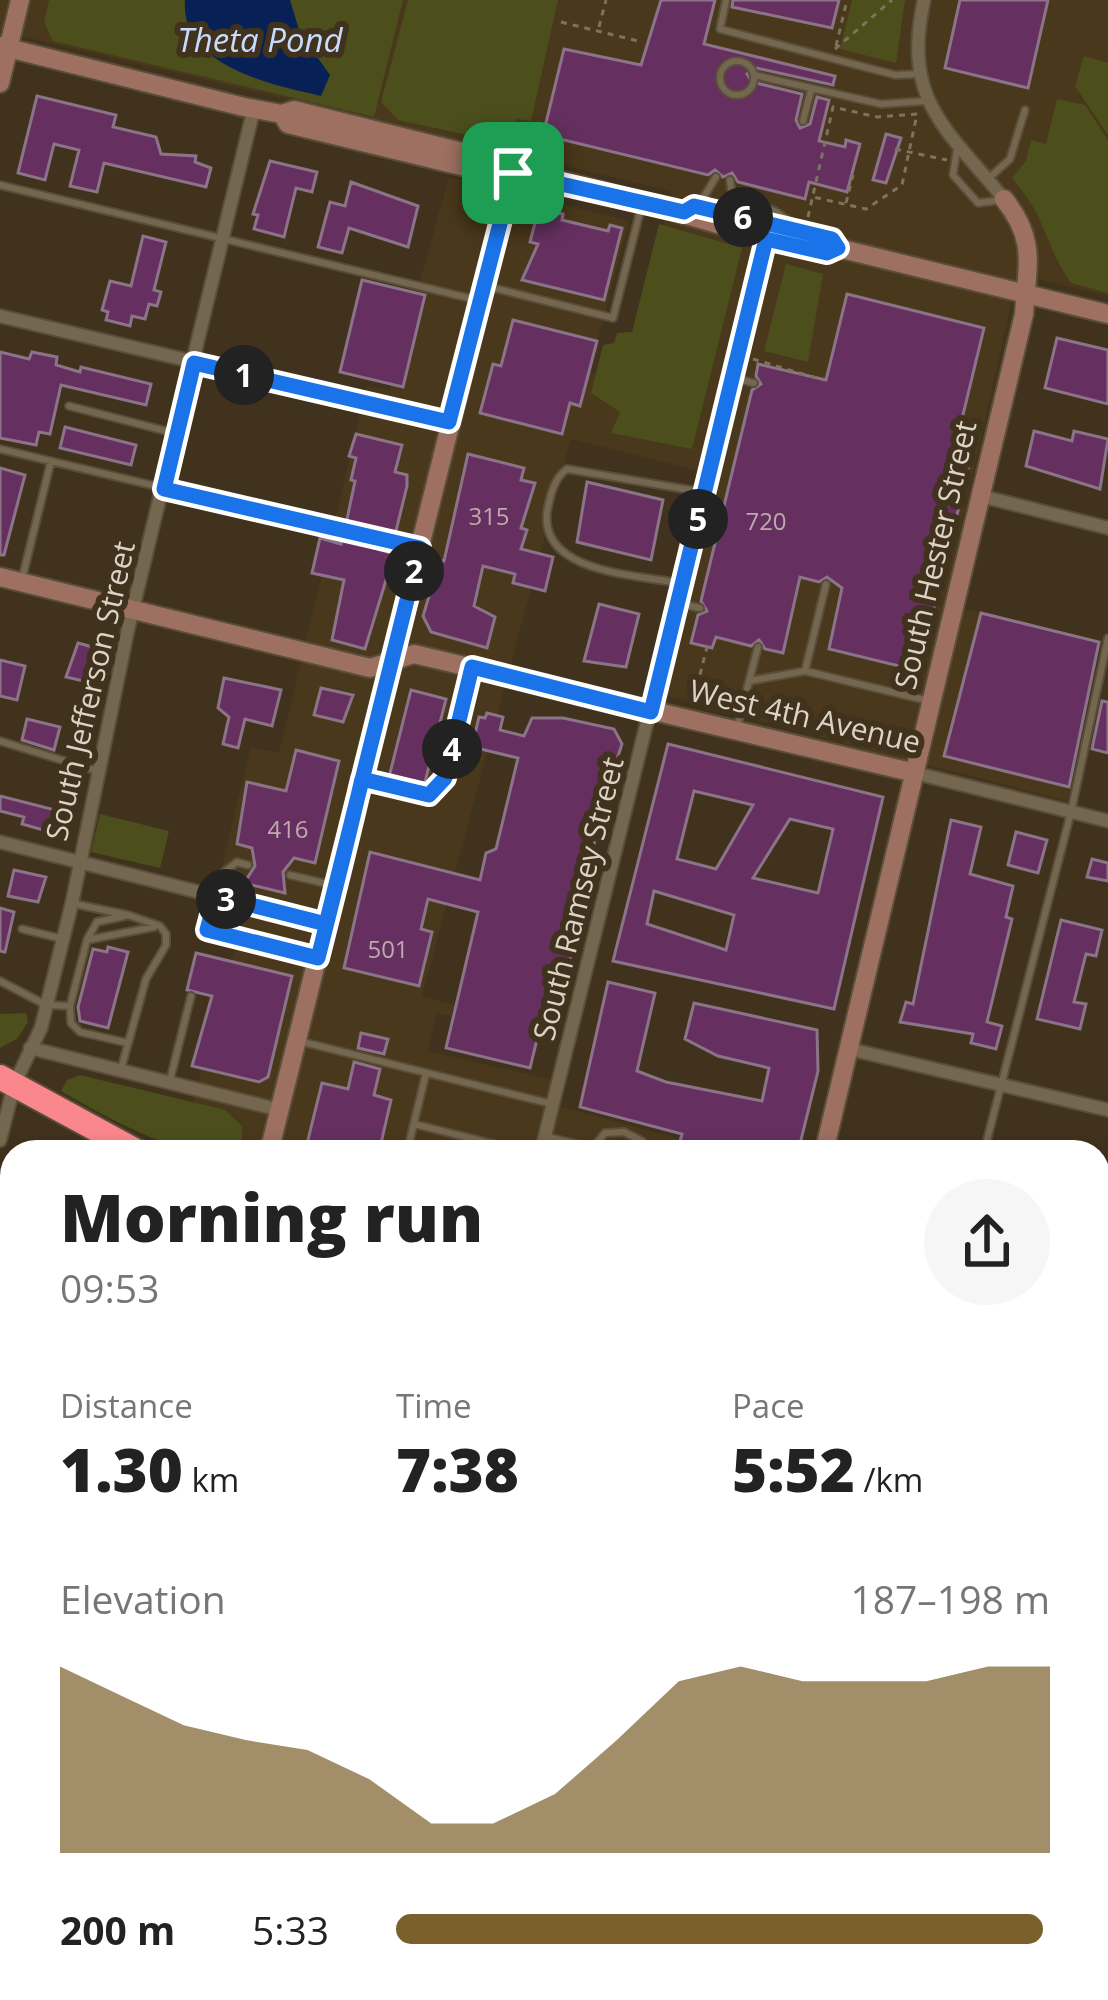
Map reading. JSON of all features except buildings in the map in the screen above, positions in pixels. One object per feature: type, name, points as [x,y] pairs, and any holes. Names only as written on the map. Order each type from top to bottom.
[{"type":"highway","points":[[7,1081],[115,1140]]},
{"type":"street","points":[[0,83],[4,47],[20,0]]},
{"type":"street","name":"South Hester Street","points":[[827,1140],[1025,293],[1029,240],[1024,224],[957,146],[926,101],[919,74],[924,0]]},
{"type":"street","points":[[4,47],[254,109],[283,115],[294,110],[337,120],[494,160],[506,171],[689,209],[806,226],[832,239],[838,248]]},
{"type":"street","name":"South Jefferson Street","points":[[0,1140],[7,1081],[31,1048],[72,903],[76,862],[254,109]]},
{"type":"street","points":[[272,1140],[482,294],[506,171]]},
{"type":"street","points":[[689,209],[689,220],[827,253],[838,248],[1108,314]]},
{"type":"street","name":"South Ramsey Street","points":[[543,1140],[766,239]]},
{"type":"street","points":[[0,316],[449,422]]},
{"type":"street","points":[[980,496],[1108,528]]},
{"type":"street","name":"West 4th Avenue","points":[[0,578],[370,668],[414,654],[1108,821]]},
{"type":"street","points":[[0,842],[326,924]]},
{"type":"street","points":[[31,1048],[280,1110]]},
{"type":"street","points":[[849,1049],[1108,1110]]},
{"type":"lane","points":[[726,0],[720,29],[834,54],[895,76],[919,74]]},
{"type":"lane","points":[[754,75],[744,94],[727,92],[721,82],[722,71],[734,62],[748,66],[754,75],[811,90],[881,104],[926,101]]},
{"type":"lane","points":[[803,121],[811,90]]},
{"type":"lane","points":[[988,179],[1010,159],[1025,110]]},
{"type":"lane","points":[[957,146],[953,175],[978,203],[988,206],[1004,199]]},
{"type":"lane","points":[[689,209],[705,202],[716,177]]},
{"type":"lane","points":[[730,180],[732,196],[806,226]]},
{"type":"lane","points":[[0,185],[482,294],[614,318],[643,200]]},
{"type":"lane","points":[[732,378],[754,383]]},
{"type":"lane","points":[[69,406],[177,434]]},
{"type":"lane","points":[[0,449],[420,548]]},
{"type":"lane","points":[[22,583],[51,461]]},
{"type":"lane","points":[[682,584],[575,561],[553,541],[548,508],[560,474],[577,468],[704,493]]},
{"type":"lane","points":[[805,671],[826,584]]},
{"type":"lane","points":[[677,603],[700,608]]},
{"type":"lane","points":[[988,1140],[1108,638]]},
{"type":"lane","points":[[736,731],[758,647]]},
{"type":"lane","points":[[362,779],[429,795],[445,778],[472,667]]},
{"type":"lane","points":[[748,681],[805,671],[932,701]]},
{"type":"lane","points":[[0,741],[44,759],[97,771]]},
{"type":"lane","points":[[248,865],[229,866],[207,930],[318,958]]},
{"type":"lane","points":[[290,874],[336,886]]},
{"type":"lane","points":[[72,903],[160,926]]},
{"type":"lane","points":[[128,915],[97,922],[87,940],[70,1006],[71,1023],[80,1032],[128,1043]]},
{"type":"lane","points":[[87,940],[160,926]]},
{"type":"lane","points":[[121,1070],[146,979],[166,945],[160,926]]},
{"type":"lane","points":[[22,929],[63,939]]},
{"type":"lane","points":[[0,982],[46,1006],[70,1006]]},
{"type":"lane","points":[[169,1082],[191,996]]},
{"type":"lane","points":[[297,1041],[552,1104]]},
{"type":"lane","points":[[410,1140],[426,1072]]},
{"type":"lane","points":[[414,1124],[478,1140]]},
{"type":"lane","points":[[598,1140],[605,1132],[624,1132],[640,1140]]},
{"type":"lane","points":[[544,1136],[557,1140]]},
{"type":"path","points":[[598,31],[606,0]]},
{"type":"path","points":[[834,54],[847,0]]},
{"type":"path","points":[[834,54],[892,0]]},
{"type":"path","points":[[561,22],[642,42]]},
{"type":"path","points":[[806,226],[833,107],[877,118],[917,114],[902,185],[866,209],[813,197]]},
{"type":"path","points":[[896,149],[948,160]]},
{"type":"path","points":[[846,205],[853,175]]},
{"type":"path","points":[[751,358],[824,380]]},
{"type":"path","points":[[694,698],[707,647]]},
{"type":"shaded area","points":[[0,0],[1108,0],[1108,296],[1018,274],[908,761],[667,696],[720,476],[571,439],[422,996],[454,1005],[451,1016],[436,1013],[428,1051],[557,1081],[543,1140],[222,1140],[185,1130],[251,892],[218,883],[251,747],[279,753],[367,386],[390,390],[449,177],[629,221],[589,372],[595,374],[632,349],[671,191],[0,31]]},
{"type":"shaded area","points":[[959,608],[1100,640],[1067,801],[924,764]]},
{"type":"shaded area","points":[[554,1105],[680,1139],[680,1140],[546,1140]]},
{"type":"green space","points":[[49,0],[403,0],[374,117],[53,41],[44,22]]},
{"type":"green space","points":[[408,0],[558,0],[531,121],[517,119],[510,144],[398,120],[381,102]]},
{"type":"green space","points":[[852,0],[905,0],[896,63],[840,49]]},
{"type":"green space","points":[[1084,56],[1108,63],[1108,135],[1075,86]]},
{"type":"green space","points":[[1057,99],[1085,105],[1108,140],[1108,293],[1071,283],[1033,206],[1012,178],[1026,161],[1031,140],[1046,144]]},
{"type":"green space","points":[[659,224],[742,248],[692,449],[611,433],[620,412],[591,393],[603,345],[614,343],[617,333],[632,332]]},
{"type":"green space","points":[[786,264],[823,274],[808,362],[764,351]]},
{"type":"green space","points":[[100,814],[169,831],[160,868],[91,852]]},
{"type":"green space","points":[[26,1013],[28,1022],[18,1038],[0,1048],[0,1014]]},
{"type":"green space","points":[[80,1075],[225,1110],[242,1126],[242,1140],[158,1140],[61,1091],[67,1080]]},
{"type":"water","name":"Theta Pond","points":[[185,0],[290,0],[300,33],[330,75],[321,96],[256,78],[213,57],[187,23]]},
{"type":"route","points":[[513,173],[449,422],[194,363],[164,489],[420,548],[392,661],[362,779],[326,924],[216,896],[207,930],[318,958],[362,779],[429,795],[445,778],[472,667],[651,712],[766,239],[827,253],[838,248],[832,239],[694,206],[684,212],[513,173]]}]
